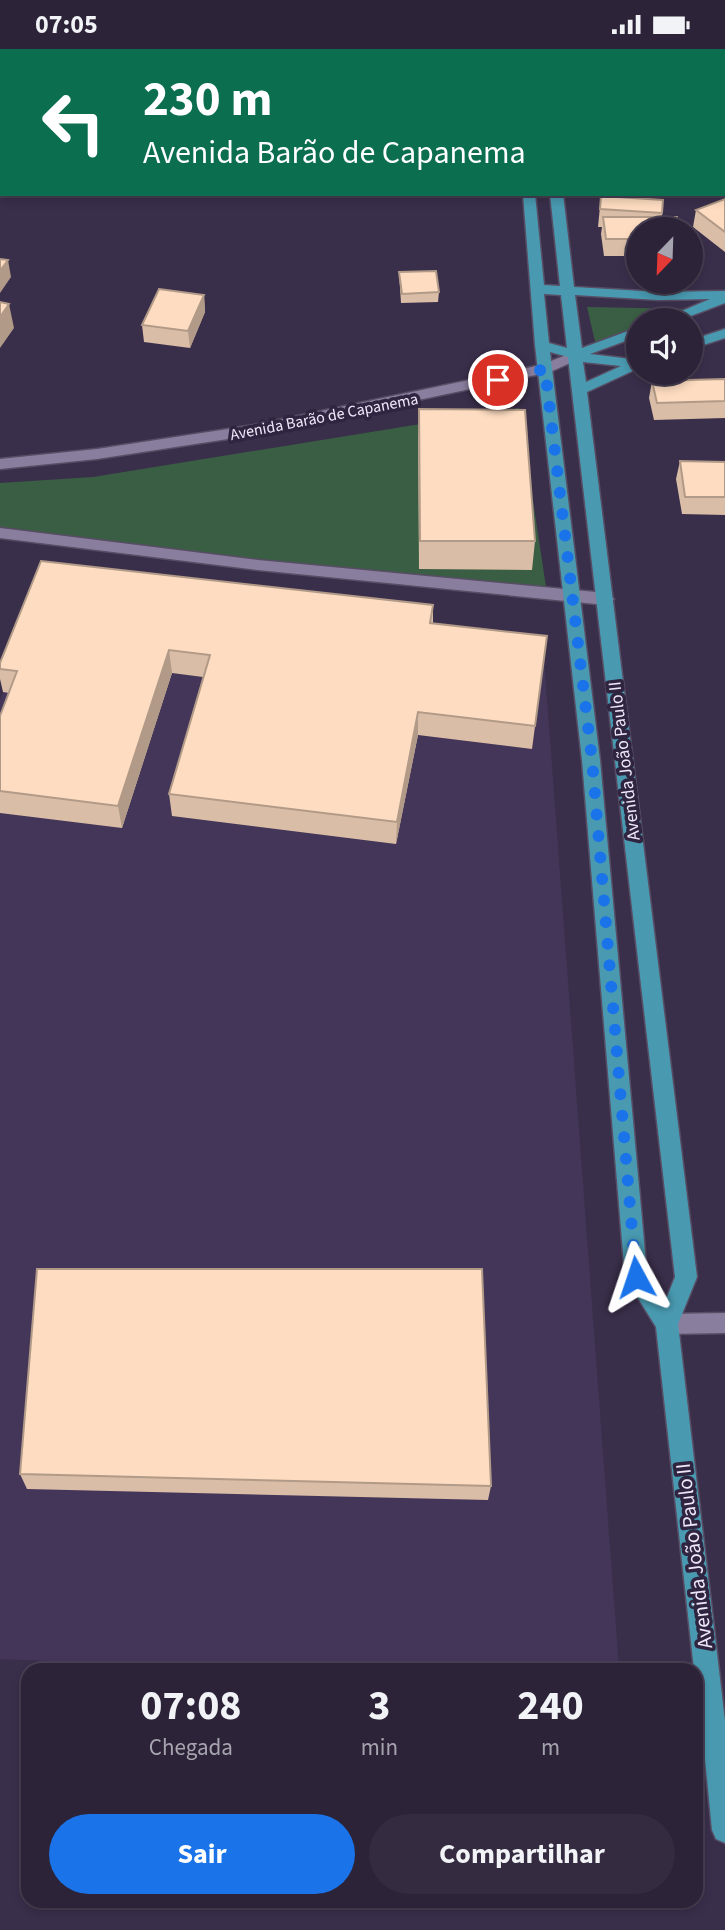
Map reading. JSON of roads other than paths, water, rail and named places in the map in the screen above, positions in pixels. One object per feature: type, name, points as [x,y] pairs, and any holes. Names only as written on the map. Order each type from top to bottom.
[{"type":"main road","name":"Avenida João Paulo II","points":[[529,196],[542,345],[592,760],[636,1277],[667,1324],[725,1830]]},
{"type":"main road","name":"Avenida João Paulo II","points":[[556,196],[686,1277],[667,1324]]},
{"type":"main road","points":[[536,289],[725,297]]},
{"type":"main road","points":[[698,308],[725,297]]},
{"type":"main road","points":[[703,341],[725,333]]},
{"type":"main road","name":"Avenida Barão de Capanema","points":[[574,356],[626,336]]},
{"type":"main road","points":[[542,345],[574,356],[626,364]]},
{"type":"main road","points":[[579,390],[626,370]]},
{"type":"street","name":"Avenida Barão de Capanema","points":[[0,464],[86,456],[254,430],[545,369],[574,356]]},
{"type":"street","points":[[0,533],[258,565],[606,599]]},
{"type":"street","points":[[667,1324],[725,1323]]}]
